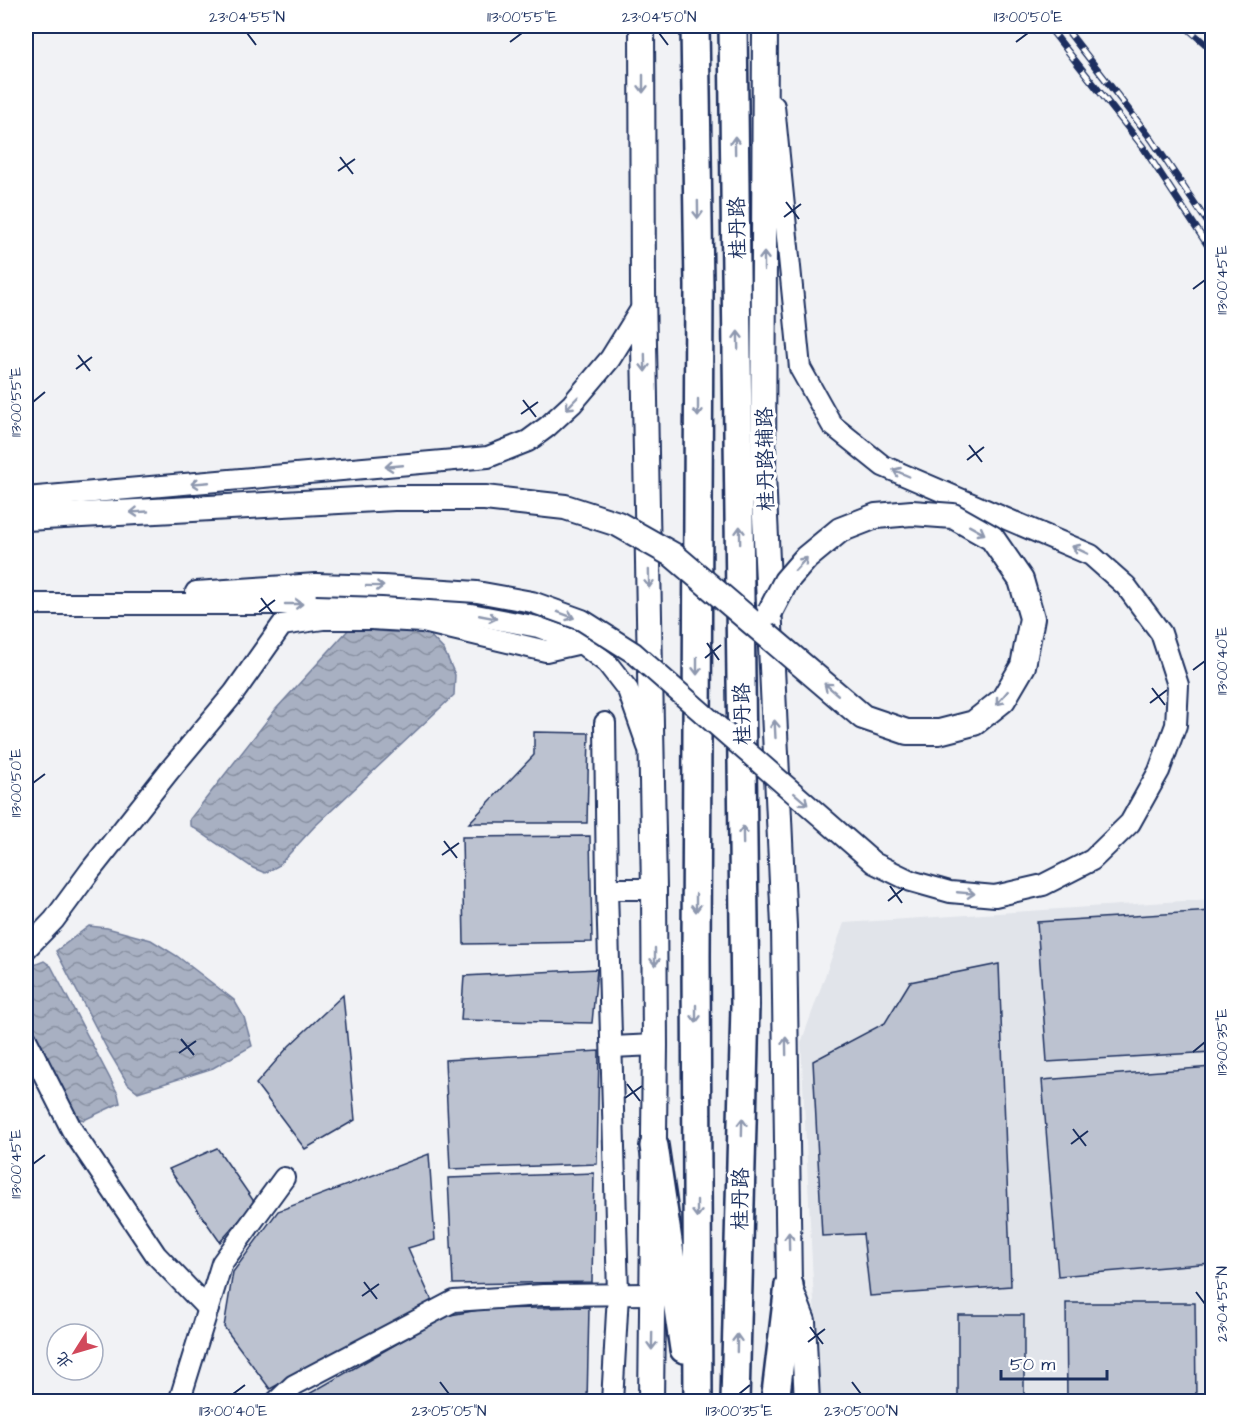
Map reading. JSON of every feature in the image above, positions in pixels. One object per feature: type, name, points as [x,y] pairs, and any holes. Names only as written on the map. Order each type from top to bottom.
[{"type":"highway","name":"桂丹路","points":[[695,26],[699,286],[696,932],[698,1401]]},
{"type":"highway","name":"桂丹路","points":[[733,26],[745,1005],[735,1401]]},
{"type":"highway","points":[[654,1146],[692,1401]]},
{"type":"highway","points":[[775,1401],[789,1285]]},
{"type":"main road","points":[[642,26],[644,306],[654,815],[655,1045],[651,1401]]},
{"type":"main road","name":"桂丹路辅路","points":[[765,26],[763,474],[782,892],[789,1285],[786,1401]]},
{"type":"main road","points":[[26,518],[394,498],[485,498],[565,507],[618,524],[673,555],[863,717],[907,732],[939,732],[974,723],[1003,700],[1023,666],[1032,618],[1021,580],[992,538],[953,516],[912,513],[876,516],[840,530],[806,558],[786,581],[770,612]]},
{"type":"main road","points":[[789,1285],[803,1321],[807,1401]]},
{"type":"street","points":[[26,604],[316,585],[383,586],[477,592],[532,602],[582,620],[634,653],[874,863],[911,881],[950,892],[995,896],[1043,885],[1092,860],[1130,823],[1159,771],[1176,725],[1178,685],[1161,633],[1125,586],[1092,555],[883,466],[832,425],[801,368],[765,26]]},
{"type":"street","points":[[26,498],[488,458],[528,441],[572,404],[610,360],[644,306]]},
{"type":"street","points":[[26,604],[348,604],[450,610],[538,627],[581,643],[607,663],[628,690],[653,762]]},
{"type":"street","points":[[26,949],[54,920],[168,771],[234,693],[282,625],[323,619],[382,619],[423,622],[546,651],[581,643]]},
{"type":"street","points":[[605,723],[607,890],[618,1294],[612,1401]]},
{"type":"street","points":[[607,890],[654,889]]},
{"type":"street","points":[[26,1039],[72,1130],[156,1254],[208,1309]]},
{"type":"street","points":[[612,1047],[655,1045]]},
{"type":"street","points":[[179,1401],[222,1263],[284,1178]]},
{"type":"street","points":[[276,1401],[294,1385],[454,1301],[543,1294],[652,1294]]},
{"type":"shaded area","points":[[1212,899],[1212,1401],[819,1401],[801,1043],[844,923]]},
{"type":"water","points":[[350,628],[390,632],[426,631],[444,650],[455,675],[454,695],[314,827],[278,866],[265,873],[253,868],[190,825],[190,819],[276,709]]},
{"type":"water","points":[[89,926],[107,928],[151,940],[177,956],[234,1000],[244,1017],[252,1046],[213,1068],[138,1092],[128,1084],[106,1047],[56,951]]},
{"type":"water","points":[[44,961],[51,966],[118,1094],[120,1103],[84,1120],[73,1117],[26,1014],[26,972],[29,967]]},
{"type":"building","points":[[534,732],[589,733],[587,823],[469,823],[534,755]]},
{"type":"building","points":[[590,836],[592,942],[464,944],[462,837]]},
{"type":"building","points":[[1212,911],[1212,1052],[1047,1062],[1037,922]]},
{"type":"building","points":[[999,964],[1011,1286],[870,1296],[863,1234],[822,1236],[813,1061],[885,1023],[910,982]]},
{"type":"building","points":[[597,969],[592,1023],[461,1020],[464,976]]},
{"type":"building","points":[[343,995],[355,1120],[305,1149],[256,1084],[289,1046]]},
{"type":"building","points":[[599,1051],[597,1164],[450,1169],[445,1060]]},
{"type":"building","points":[[1212,1067],[1212,1263],[1058,1276],[1042,1080]]},
{"type":"building","points":[[217,1148],[255,1203],[220,1242],[169,1169]]},
{"type":"building","points":[[429,1154],[435,1240],[408,1248],[432,1301],[270,1389],[224,1327],[233,1272],[278,1211]]},
{"type":"building","points":[[594,1173],[592,1282],[453,1284],[448,1178]]},
{"type":"building","points":[[1066,1303],[1195,1303],[1196,1402],[1067,1402]]},
{"type":"building","points":[[589,1307],[587,1402],[295,1402],[445,1316],[484,1309]]},
{"type":"building","points":[[958,1315],[1024,1315],[1024,1402],[958,1402]]},
{"type":"railway","points":[[1048,26],[1143,147],[1212,252]]},
{"type":"railway","points":[[1064,26],[1152,140],[1212,229]]},
{"type":"railway","points":[[1185,26],[1212,50]]}]
